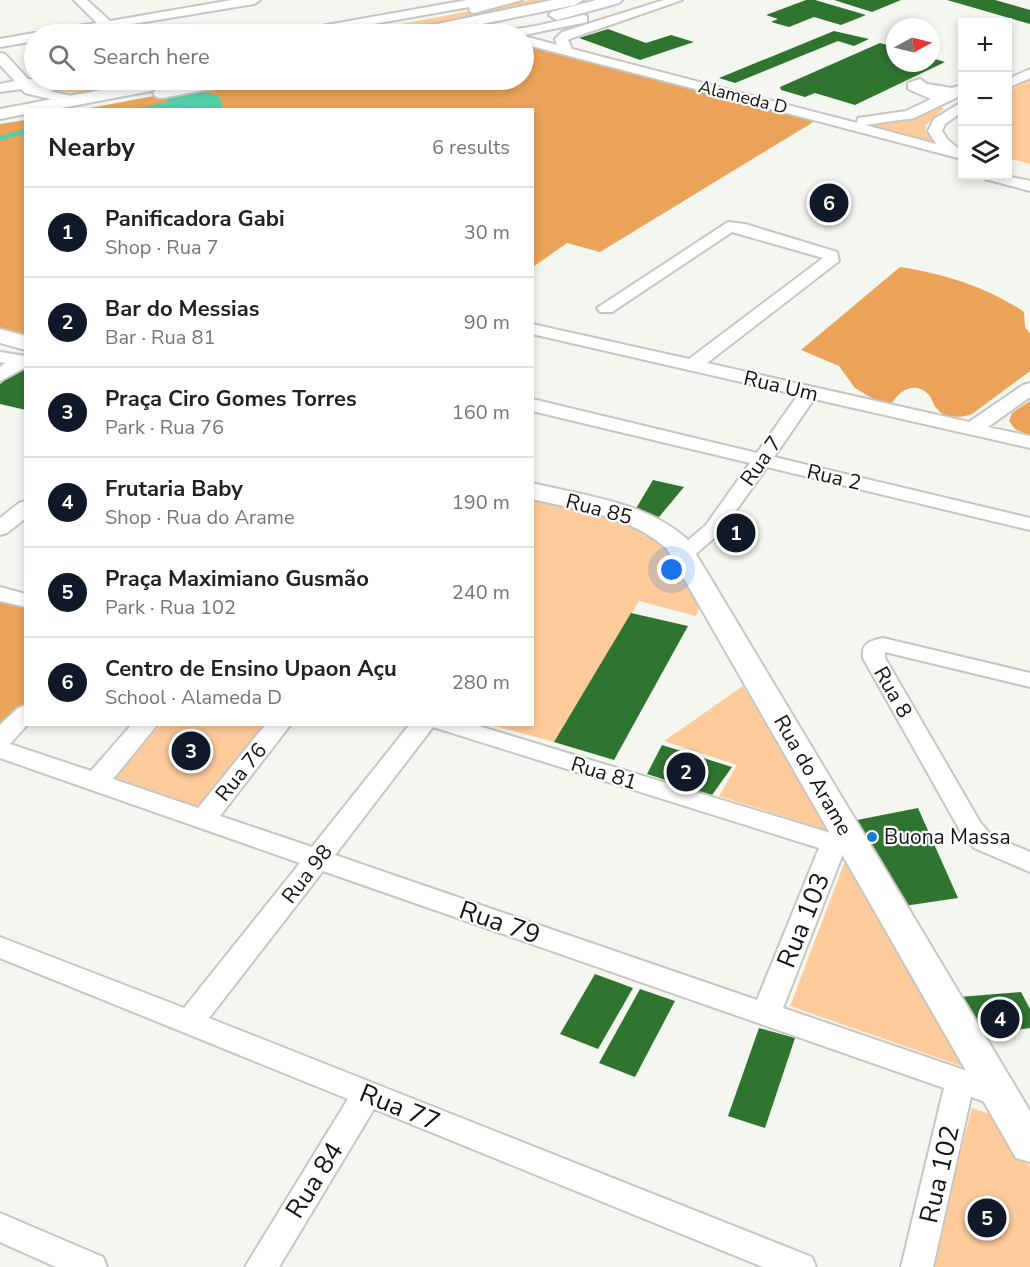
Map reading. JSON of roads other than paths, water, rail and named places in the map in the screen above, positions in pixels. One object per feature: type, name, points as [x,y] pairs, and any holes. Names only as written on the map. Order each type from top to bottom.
[{"type":"main road","points":[[461,24],[575,0]]},
{"type":"main road","points":[[509,24],[614,0]]},
{"type":"main road","points":[[74,105],[137,90]]},
{"type":"main road","points":[[56,108],[168,90]]},
{"type":"main road","points":[[0,124],[14,115]]},
{"type":"main road","points":[[0,336],[24,356]]},
{"type":"main road","name":"Rua 85","points":[[534,492],[639,519],[674,542]]},
{"type":"main road","name":"Rua do Arame","points":[[674,542],[843,842],[1030,1146]]},
{"type":"street","points":[[80,0],[106,24]]},
{"type":"street","points":[[112,24],[211,3],[254,0]]},
{"type":"street","points":[[353,24],[487,0]]},
{"type":"street","points":[[534,29],[610,12],[646,0]]},
{"type":"street","points":[[567,51],[561,39],[586,27],[676,0]]},
{"type":"street","points":[[376,24],[453,6],[507,1]]},
{"type":"street","points":[[534,29],[586,27]]},
{"type":"street","points":[[0,43],[24,39]]},
{"type":"street","name":"Alameda D","points":[[534,43],[958,153]]},
{"type":"street","points":[[0,57],[24,84]]},
{"type":"street","points":[[1012,82],[1030,74]]},
{"type":"street","points":[[0,88],[24,87]]},
{"type":"street","points":[[14,115],[28,100],[27,90]]},
{"type":"street","points":[[35,90],[74,105]]},
{"type":"street","points":[[901,95],[949,96]]},
{"type":"street","points":[[949,96],[909,115],[891,119],[871,122],[831,119],[823,126],[823,131],[958,167]]},
{"type":"street","points":[[958,109],[939,122],[935,131],[943,143],[958,153]]},
{"type":"street","points":[[1012,167],[1030,172]]},
{"type":"street","points":[[1006,180],[1030,186]]},
{"type":"street","points":[[606,308],[728,226],[739,227],[831,255],[831,261],[692,366]]},
{"type":"street","name":"Rua Um","points":[[534,329],[1030,442]]},
{"type":"street","points":[[0,357],[24,356]]},
{"type":"street","points":[[0,376],[24,356]]},
{"type":"street","points":[[972,429],[1030,389]]},
{"type":"street","name":"Rua 7","points":[[674,542],[713,529],[809,393]]},
{"type":"street","name":"Rua 2","points":[[534,405],[1030,524]]},
{"type":"street","points":[[0,529],[24,509]]},
{"type":"street","points":[[674,542],[681,533],[713,529]]},
{"type":"street","points":[[0,594],[24,600]]},
{"type":"street","name":"Rua 8","points":[[1030,680],[910,649],[882,645],[873,649],[874,658],[971,828],[983,842],[1030,862]]},
{"type":"street","points":[[0,739],[24,715]]},
{"type":"street","points":[[96,782],[144,726]]},
{"type":"street","name":"Rua 76","points":[[203,819],[277,726]]},
{"type":"street","name":"Rua 98","points":[[189,1023],[421,726]]},
{"type":"street","name":"Rua 81","points":[[450,726],[843,842]]},
{"type":"street","name":"Rua 79","points":[[0,749],[1000,1095]]},
{"type":"street","name":"Rua 103","points":[[766,1014],[843,842]]},
{"type":"street","name":"Rua 77","points":[[0,947],[800,1267]]},
{"type":"street","name":"Rua 102","points":[[917,1267],[960,1082]]},
{"type":"street","name":"Rua 84","points":[[261,1267],[367,1094]]},
{"type":"street","points":[[0,1227],[91,1267]]},
{"type":"waterway","points":[[0,138],[24,132]]},
{"type":"place","name":"Centro de Ensino Upaon Açu","points":[[829,203]]},
{"type":"place","name":"Panificadora Gabi","points":[[736,533]]},
{"type":"place","name":"Praça Ciro Gomes Torres","points":[[191,751]]},
{"type":"place","name":"Bar do Messias","points":[[686,772]]},
{"type":"place","name":"Buona Massa","points":[[872,837]]},
{"type":"place","name":"Frutaria Baby","points":[[1000,1019]]},
{"type":"place","name":"Praça Maximiano Gusmão","points":[[987,1218]]}]
